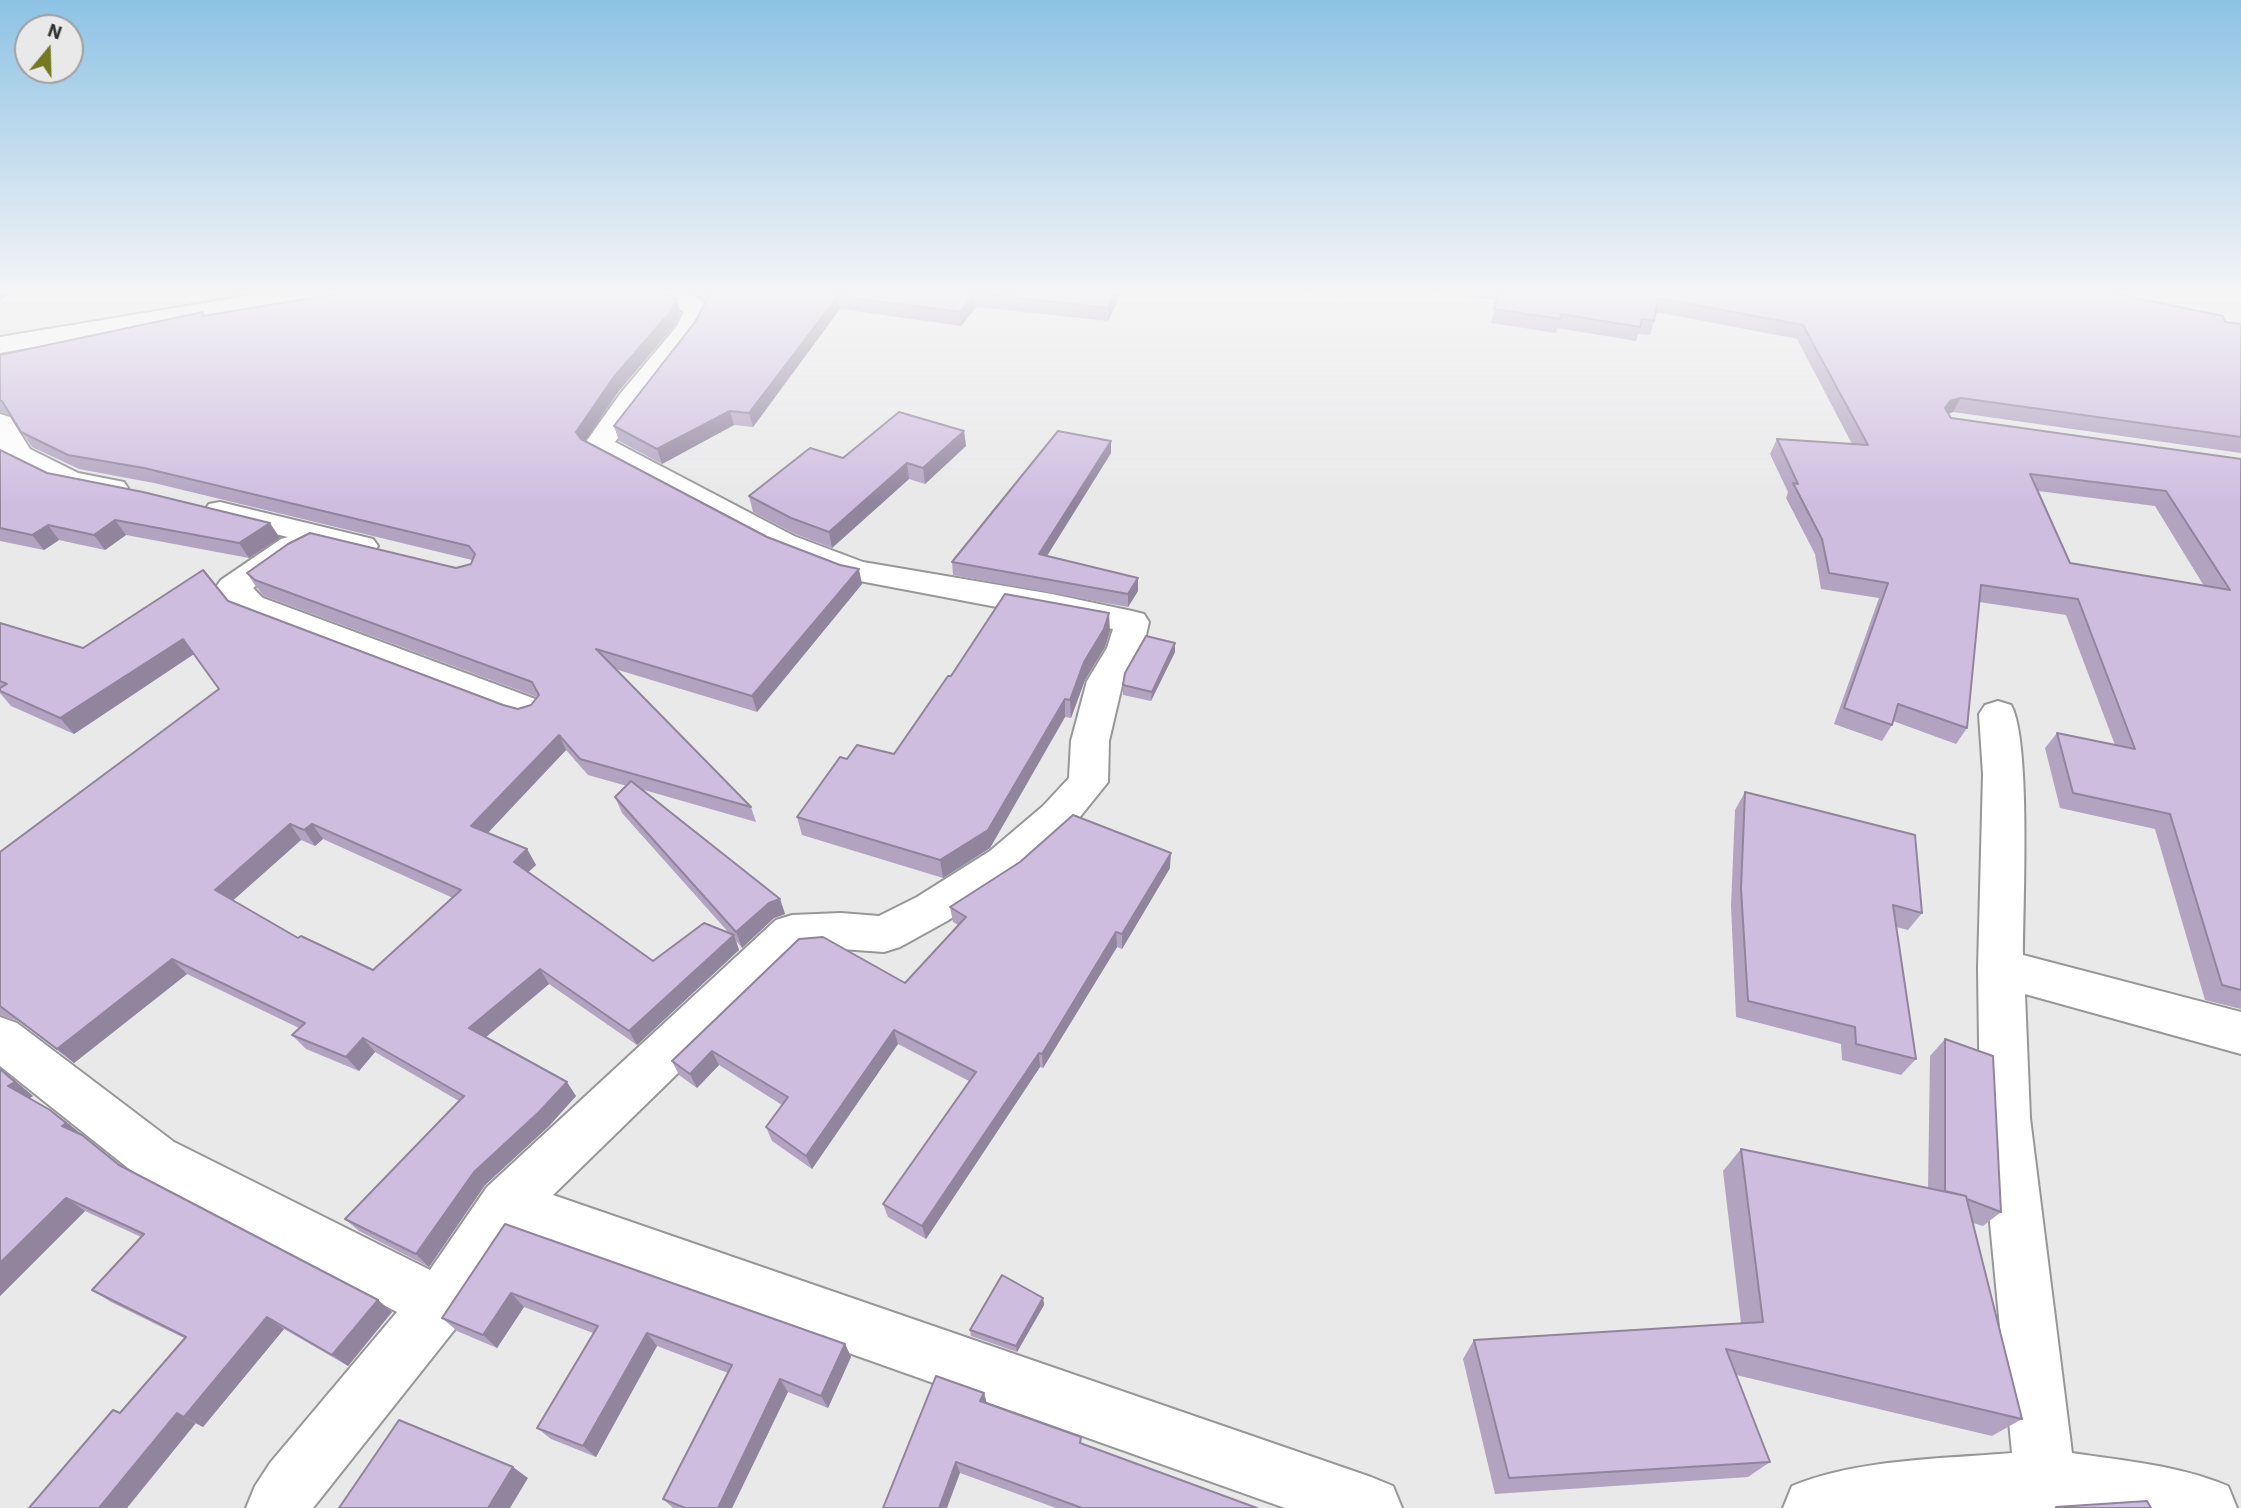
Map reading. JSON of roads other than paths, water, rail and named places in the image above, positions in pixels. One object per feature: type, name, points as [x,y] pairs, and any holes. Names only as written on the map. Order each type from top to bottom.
[{"type":"street","points":[[277,1508],[292,1485],[439,1304],[506,1205],[792,933],[841,931],[884,934],[932,909],[1005,863],[1057,817],[1088,782],[1090,741],[1105,681],[1125,648],[1132,622],[1052,605],[856,571],[783,542],[598,445],[660,363]]},
{"type":"street","points":[[0,423],[19,455],[70,480],[142,493]]},
{"type":"street","points":[[195,505],[383,551]]},
{"type":"street","points":[[316,534],[285,550],[233,587],[251,606],[525,709]]},
{"type":"street","points":[[1997,714],[2003,774],[2001,968],[2005,1118],[2045,1480]]},
{"type":"street","points":[[2001,968],[2241,1033]]},
{"type":"street","points":[[0,1038],[156,1159],[439,1304]]},
{"type":"street","points":[[506,1205],[1371,1508]]},
{"type":"street","points":[[1814,1508],[1896,1494],[2045,1480],[2167,1497],[2206,1508]]}]
